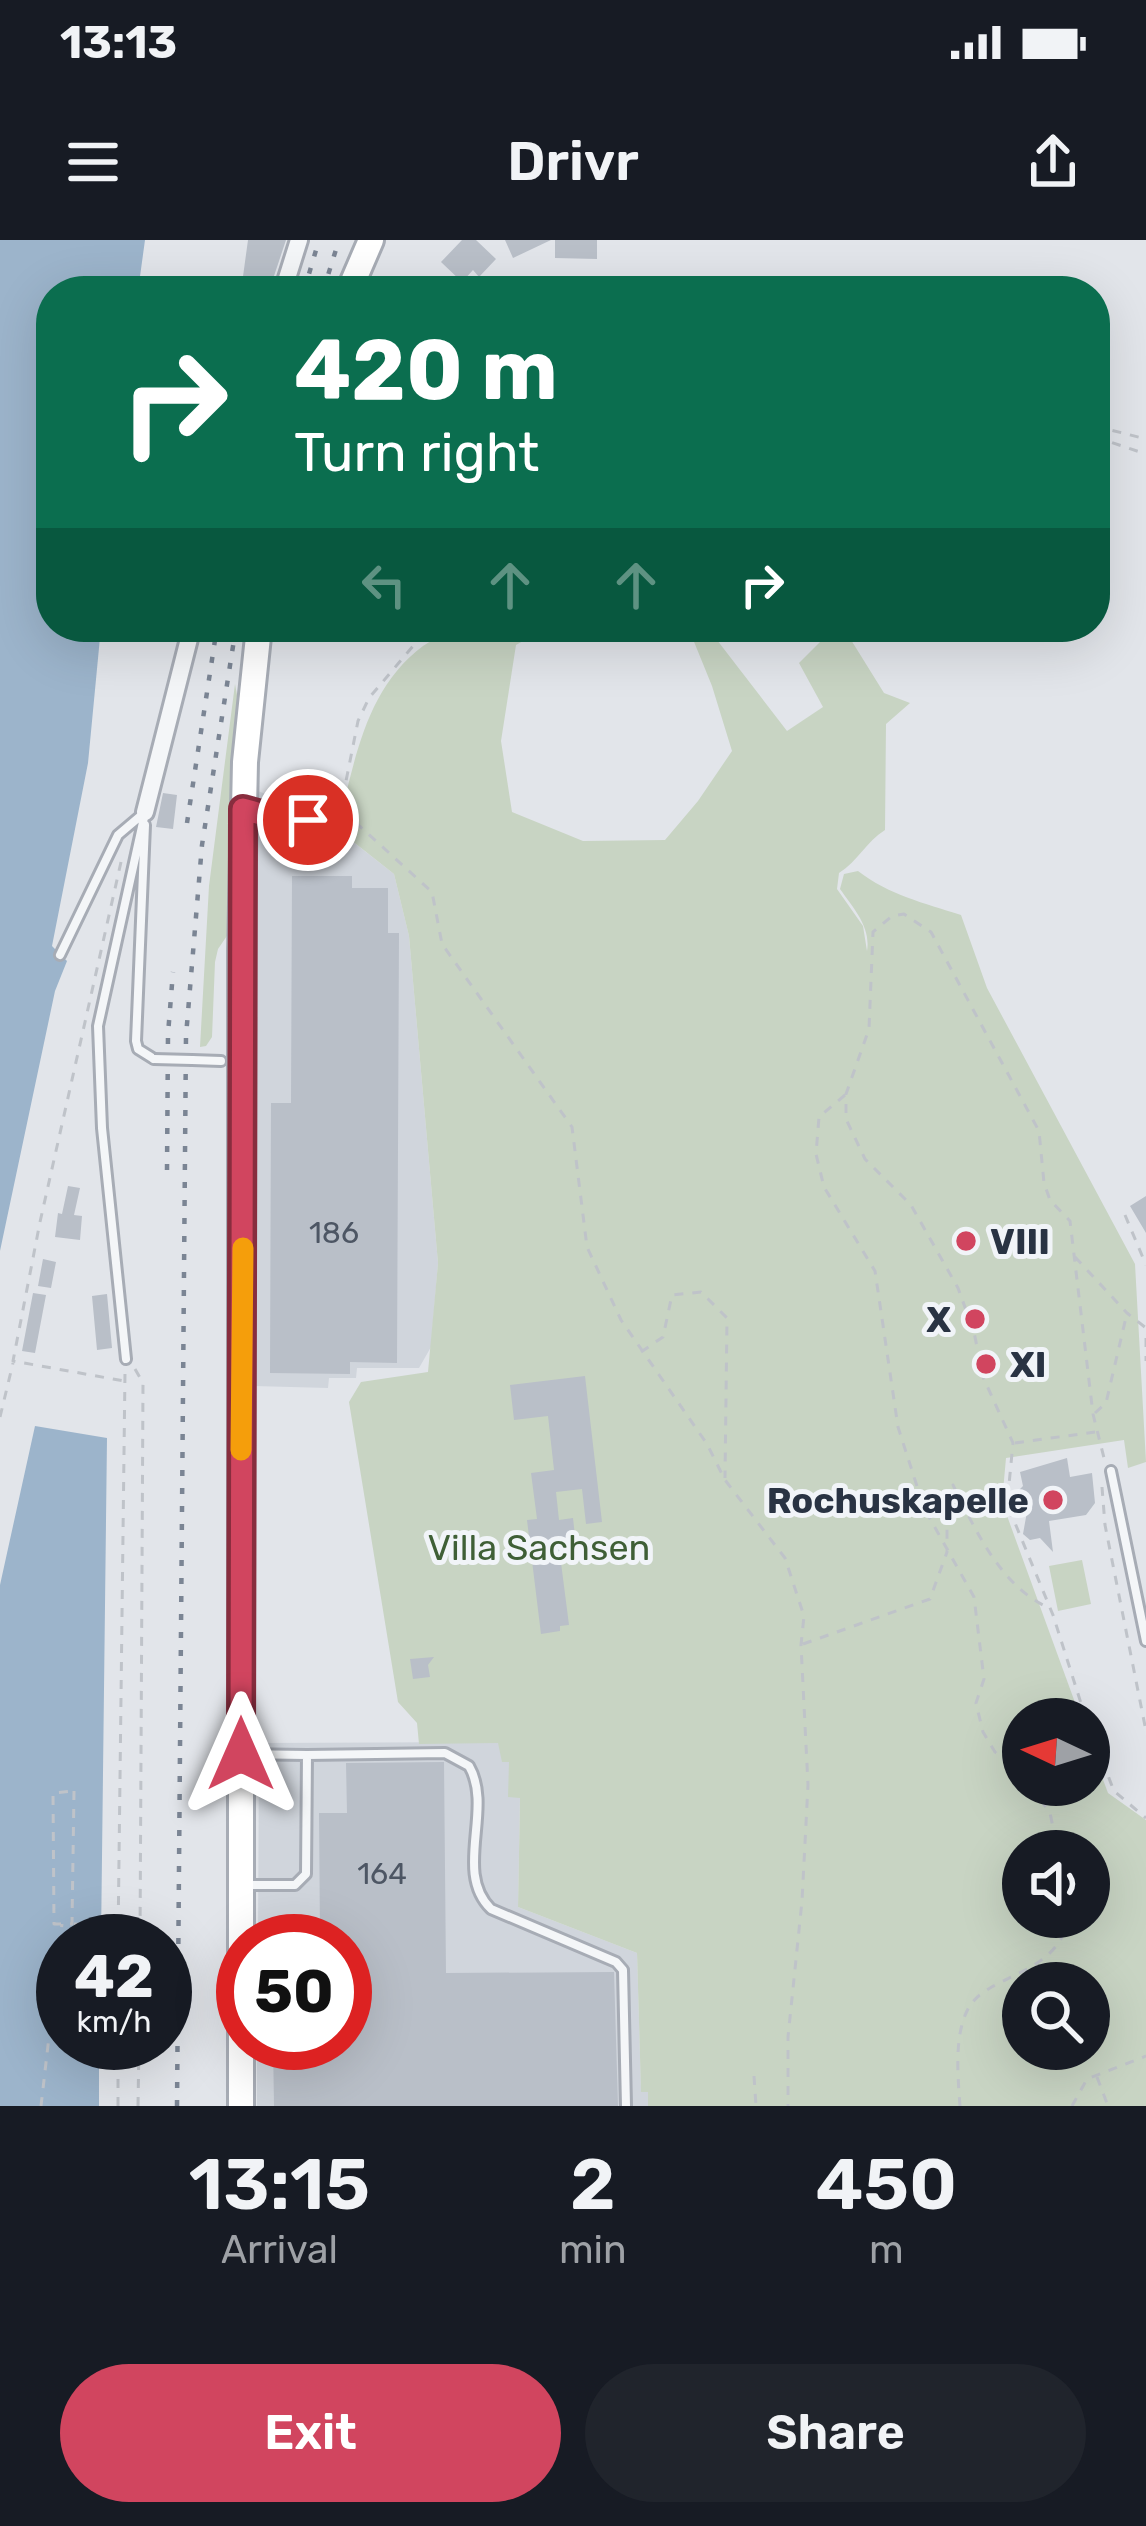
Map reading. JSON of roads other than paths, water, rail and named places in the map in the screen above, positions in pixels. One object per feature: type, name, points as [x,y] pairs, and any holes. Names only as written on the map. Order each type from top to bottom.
[{"type":"main road","points":[[355,276],[371,240]]},
{"type":"main road","points":[[241,2106],[243,809],[257,642]]},
{"type":"street","points":[[288,276],[299,240]]},
{"type":"street","points":[[145,812],[188,642]]},
{"type":"lane","points":[[243,809],[308,820]]},
{"type":"lane","points":[[60,955],[118,835],[145,812]]},
{"type":"lane","points":[[145,812],[147,854],[136,1041],[144,1054],[154,1058],[220,1061]]},
{"type":"lane","points":[[126,1358],[102,1127],[98,1026],[145,812]]},
{"type":"lane","points":[[1111,1471],[1146,1641]]},
{"type":"lane","points":[[241,1754],[445,1753],[469,1766],[477,1792],[475,1877],[482,1900],[491,1909],[616,1962],[623,1970],[626,2106]]},
{"type":"lane","points":[[241,1886],[295,1885],[306,1874],[307,1755]]},
{"type":"water","points":[[0,240],[145,240],[140,276],[36,276],[36,642],[100,642],[88,763],[52,946],[67,961],[55,991],[0,1251]]},
{"type":"water","points":[[35,1426],[107,1438],[101,1914],[36,1914],[36,2070],[99,2070],[99,2106],[0,2106],[0,1585]]},
{"type":"railway","points":[[308,276],[319,240]]},
{"type":"railway","points":[[328,276],[339,240]]},
{"type":"railway","points":[[187,823],[215,642]]},
{"type":"railway","points":[[177,2106],[186,1036],[202,845],[234,642]]},
{"type":"railway","points":[[167,1170],[173,972]]},
{"type":"place","name":"VIII","points":[[966,1241]]},
{"type":"place","name":"X","points":[[975,1319]]},
{"type":"place","name":"XI","points":[[986,1364]]},
{"type":"place","name":"Rochuskapelle","points":[[1053,1500]]},
{"type":"park label","name":"Villa Sachsen","points":[[539,1547]]}]
